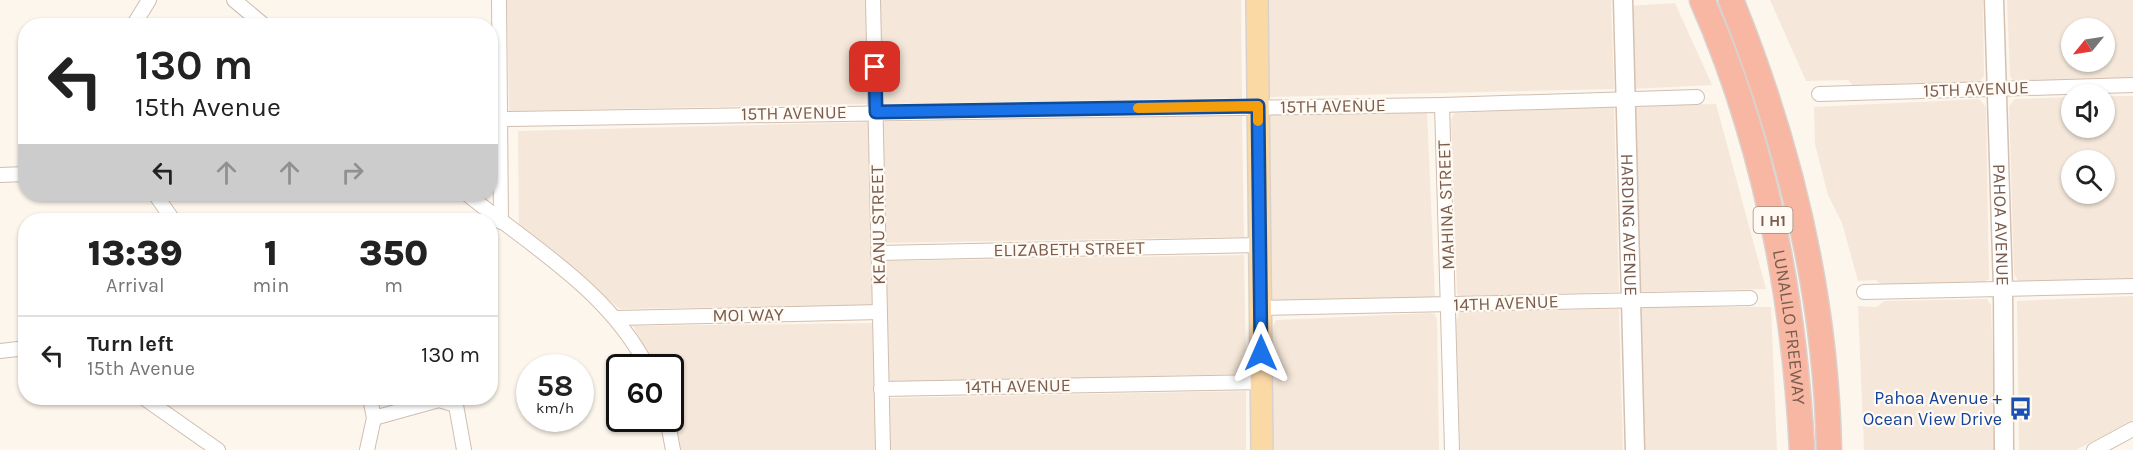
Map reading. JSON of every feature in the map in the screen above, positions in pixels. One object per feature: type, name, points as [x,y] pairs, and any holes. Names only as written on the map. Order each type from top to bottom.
[{"type":"highway","name":"LUNALILO FREEWAY","points":[[1702,0],[1740,99],[1762,170],[1780,250],[1794,332],[1803,450]]},
{"type":"highway","name":"LUNALILO FREEWAY","points":[[1731,0],[1752,51],[1780,139],[1803,228],[1825,382],[1829,450]]},
{"type":"main road","points":[[1257,0],[1262,450]]},
{"type":"street","points":[[138,18],[149,0]]},
{"type":"street","points":[[234,0],[255,18]]},
{"type":"street","points":[[499,0],[502,119],[501,222]]},
{"type":"street","name":"KEANU STREET","points":[[873,0],[883,450]]},
{"type":"street","name":"HARDING AVENUE","points":[[1623,0],[1635,450]]},
{"type":"street","name":"PAHOA AVENUE","points":[[1994,0],[2003,289],[2004,450]]},
{"type":"street","name":"15TH AVENUE","points":[[1820,94],[2133,85]]},
{"type":"street","name":"15TH AVENUE","points":[[502,119],[1442,105],[1697,97]]},
{"type":"street","name":"MAHINA STREET","points":[[1442,105],[1452,450]]},
{"type":"street","points":[[0,175],[18,174]]},
{"type":"street","points":[[476,201],[490,213]]},
{"type":"street","points":[[498,220],[598,298],[616,318],[639,354]]},
{"type":"street","name":"ELIZABETH STREET","points":[[879,253],[1260,245]]},
{"type":"street","points":[[1864,292],[2133,286]]},
{"type":"street","name":"14TH AVENUE","points":[[1261,308],[1750,298]]},
{"type":"street","name":"MOI WAY","points":[[616,318],[880,312]]},
{"type":"street","points":[[0,351],[18,349]]},
{"type":"street","name":"14TH AVENUE","points":[[881,389],[1262,382]]},
{"type":"street","points":[[154,405],[218,450]]},
{"type":"street","points":[[367,450],[374,418],[371,405]]},
{"type":"street","points":[[374,418],[418,405]]},
{"type":"street","points":[[456,405],[464,450]]},
{"type":"street","points":[[2094,450],[2133,429]]},
{"type":"street","points":[[670,432],[673,450]]},
{"type":"shaded area","points":[[507,0],[866,0],[868,104],[509,111]]},
{"type":"shaded area","points":[[880,0],[1241,0],[1242,98],[882,104]]},
{"type":"shaded area","points":[[1267,0],[1611,0],[1614,89],[1268,97]]},
{"type":"shaded area","points":[[1770,0],[1983,0],[1984,76],[1979,82],[1853,85],[1848,80],[1806,81]]},
{"type":"shaded area","points":[[2007,0],[2133,0],[2133,78],[2013,81],[2010,76]]},
{"type":"shaded area","points":[[1675,3],[1712,85],[1631,89],[1629,6]]},
{"type":"shaded area","points":[[2115,96],[2133,96],[2133,278],[2018,281],[2014,274],[2009,106],[2015,99],[2061,97],[2061,138],[2115,138]]},
{"type":"shaded area","points":[[1979,99],[1986,107],[1989,279],[1984,282],[1882,285],[1876,280],[1858,281],[1842,223],[1828,195],[1815,144],[1814,107]]},
{"type":"shaded area","points":[[1716,104],[1766,289],[1636,292],[1632,106]]},
{"type":"shaded area","points":[[1614,106],[1619,292],[1460,296],[1457,294],[1451,119],[1455,113]]},
{"type":"shaded area","points":[[1427,111],[1435,297],[1270,301],[1268,115]]},
{"type":"shaded area","points":[[1242,115],[1244,237],[885,243],[883,122]]},
{"type":"shaded area","points":[[869,122],[873,305],[620,309],[519,227],[518,131]]},
{"type":"shaded area","points":[[1244,255],[1246,374],[888,382],[886,261]]},
{"type":"shaded area","points":[[2133,296],[2133,420],[2076,450],[2019,450],[2017,301]]},
{"type":"shaded area","points":[[1987,299],[1991,305],[1996,450],[1864,450],[1858,306],[1877,307],[1884,301]]},
{"type":"shaded area","points":[[1637,307],[1771,307],[1777,450],[1640,450]]},
{"type":"shaded area","points":[[1619,309],[1623,450],[1460,450],[1456,323],[1459,312]]},
{"type":"shaded area","points":[[1435,314],[1437,319],[1439,450],[1272,450],[1271,332],[1276,320]]},
{"type":"shaded area","points":[[873,323],[876,450],[681,450],[678,432],[684,432],[684,354],[648,354],[633,326]]},
{"type":"shaded area","points":[[1246,391],[1246,450],[890,450],[889,398]]},
{"type":"slow traffic","points":[[1138,108],[1258,106],[1258,121]]},
{"type":"place","name":"Pahoa Avenue + Ocean View Drive","points":[[2020,408]]},
{"type":"route","points":[[875,67],[876,112],[1258,106],[1261,353]]}]
